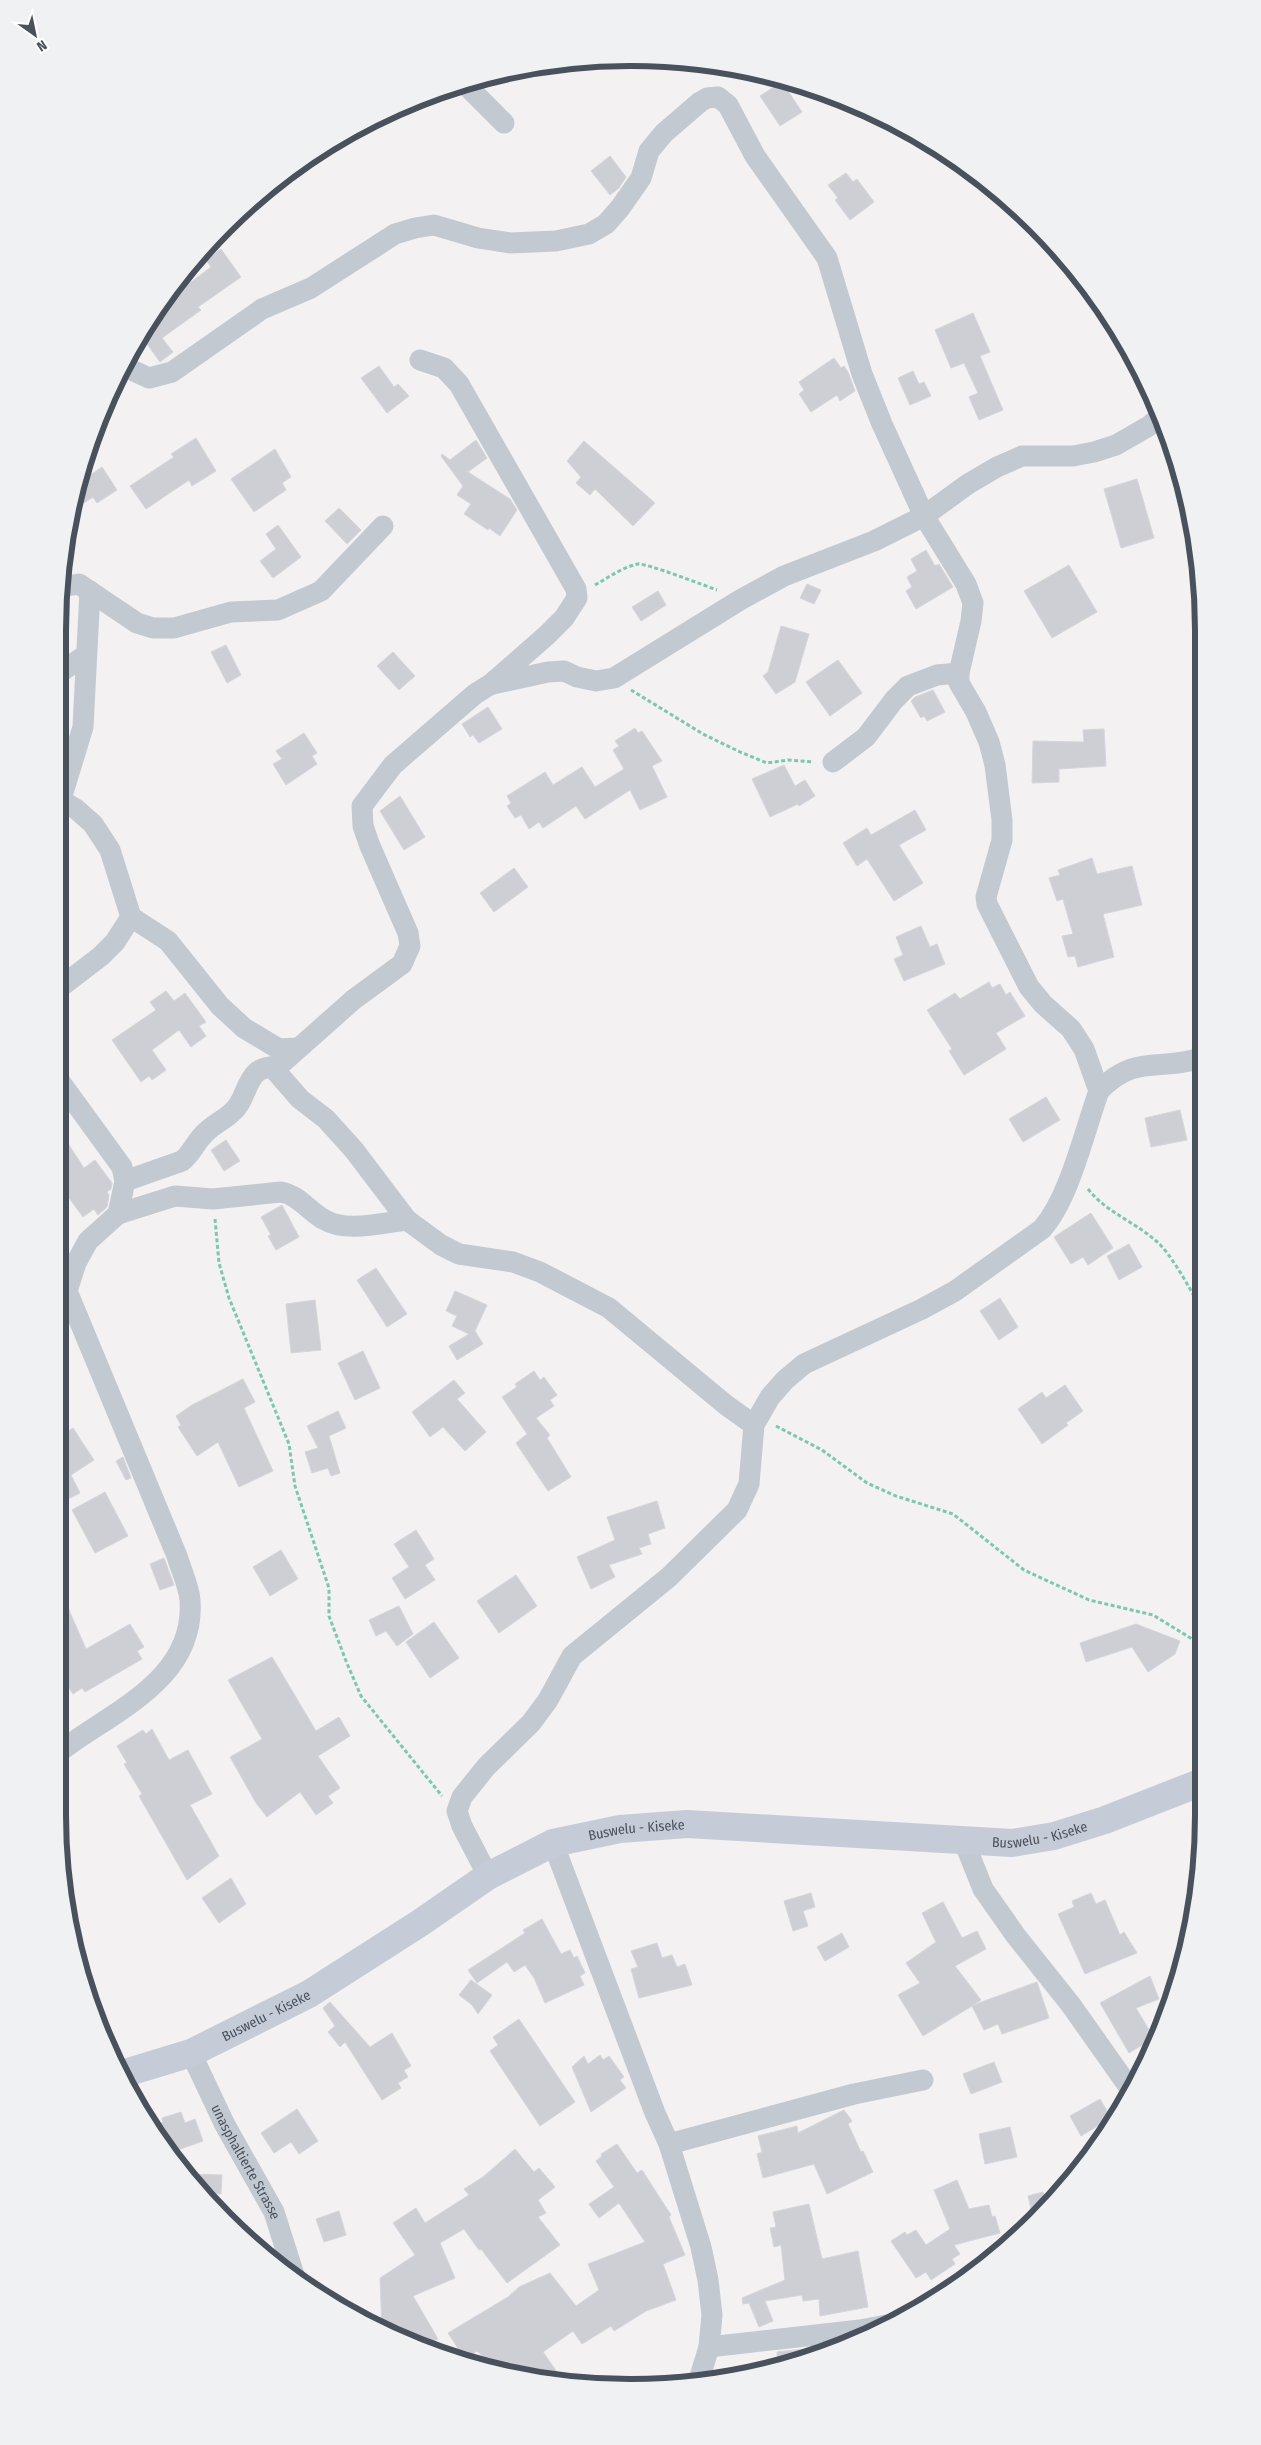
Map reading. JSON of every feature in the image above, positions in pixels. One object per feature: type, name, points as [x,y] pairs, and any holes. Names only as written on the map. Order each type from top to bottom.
[{"type":"main road","name":"Buswelu - Kiseke","points":[[128,2072],[191,2054],[309,1994],[420,1923],[488,1876],[553,1843],[620,1829],[687,1824],[1012,1843],[1054,1836],[1105,1820],[1195,1785]]},
{"type":"street","points":[[470,89],[504,123]]},
{"type":"street","points":[[130,369],[149,378],[172,372],[262,309],[312,288],[395,234],[415,228],[434,225],[478,238],[510,243],[556,241],[589,234],[606,224],[620,208],[641,178],[649,151],[664,133],[707,98],[718,97],[728,104],[755,156],[828,258],[862,374],[902,469],[924,516],[966,584],[972,603],[971,621],[959,673],[959,683],[976,712],[989,742],[995,764],[1002,820],[1002,840],[986,897],[987,904],[1029,987],[1043,1004],[1071,1029],[1084,1049],[1098,1091]]},
{"type":"street","points":[[130,1179],[182,1161],[190,1155],[205,1133],[227,1118],[238,1106],[256,1072],[265,1067],[274,1068],[281,1064],[353,1000],[402,964],[410,946],[408,933],[370,846],[363,826],[362,806],[393,765],[475,694],[491,684],[564,618],[577,598],[576,589],[459,384],[444,368],[420,360]]},
{"type":"street","points":[[491,684],[548,672],[564,671],[577,677],[596,681],[614,678],[740,600],[784,576],[874,541],[924,516],[968,484],[997,466],[1022,456],[1073,456],[1094,452],[1116,445],[1154,421]]},
{"type":"street","points":[[68,586],[79,584],[138,623],[154,628],[174,628],[231,612],[278,610],[321,591],[383,526]]},
{"type":"street","points":[[66,780],[83,727],[90,592]]},
{"type":"street","points":[[66,668],[86,654]]},
{"type":"street","points":[[833,762],[866,737],[894,700],[908,686],[937,675],[959,673]]},
{"type":"street","points":[[66,803],[93,824],[110,850],[132,917],[168,941],[220,1006],[244,1028],[279,1050],[297,1048]]},
{"type":"street","points":[[66,983],[101,956],[115,942],[132,917]]},
{"type":"street","points":[[488,1876],[462,1826],[457,1811],[469,1786],[531,1723],[542,1708],[572,1656],[669,1576],[736,1510],[749,1484],[755,1421],[770,1397],[804,1364],[922,1309],[955,1291],[1042,1228],[1055,1211],[1072,1169],[1098,1091],[1108,1082],[1134,1066],[1188,1062],[1195,1060]]},
{"type":"street","points":[[274,1068],[300,1099],[326,1119],[354,1150],[407,1220],[441,1245],[460,1254],[522,1265],[577,1290],[609,1308],[726,1405],[755,1421]]},
{"type":"street","points":[[66,1091],[130,1179],[163,1200]]},
{"type":"street","points":[[118,1214],[130,1179]]},
{"type":"street","points":[[66,1286],[76,1262],[88,1242],[118,1214],[175,1196],[213,1199],[281,1192],[289,1194],[323,1219],[338,1224],[357,1226],[407,1220]]},
{"type":"street","points":[[66,1305],[178,1556],[190,1599],[187,1632],[180,1652],[160,1679],[104,1723],[66,1747]]},
{"type":"street","points":[[963,1839],[983,1889],[1016,1936],[1072,2005],[1126,2083]]},
{"type":"street","points":[[553,1843],[655,2113],[669,2144],[702,2247],[712,2315],[709,2347],[701,2374]]},
{"type":"street","name":"unasphaltierte Strasse","points":[[191,2054],[226,2126],[274,2212],[291,2265]]},
{"type":"street","points":[[669,2144],[854,2094],[923,2080]]},
{"type":"street","points":[[709,2347],[859,2330]]},
{"type":"path","points":[[577,598],[618,572],[638,564],[648,564],[740,600]]},
{"type":"path","points":[[614,678],[703,734],[767,763],[788,760],[833,762]]},
{"type":"path","points":[[1072,1169],[1096,1200],[1157,1241],[1195,1298]]},
{"type":"path","points":[[213,1199],[219,1263],[229,1298],[289,1444],[295,1486],[328,1588],[329,1616],[346,1661],[361,1696],[436,1789],[457,1811]]},
{"type":"path","points":[[755,1421],[778,1426],[822,1450],[867,1483],[896,1496],[953,1514],[1024,1570],[1089,1600],[1153,1615],[1195,1641]]},
{"type":"building","points":[[777,85],[786,88],[802,112],[780,126],[760,96]]},
{"type":"building","points":[[610,156],[626,177],[619,188],[610,195],[591,171]]},
{"type":"building","points":[[846,173],[853,182],[857,179],[874,202],[850,220],[835,200],[838,198],[828,185]]},
{"type":"building","points":[[221,249],[241,277],[198,307],[201,310],[162,338],[173,352],[160,362],[146,342],[181,290],[211,267],[206,260]]},
{"type":"building","points":[[973,313],[990,352],[980,356],[1003,410],[979,420],[969,397],[978,393],[964,363],[951,368],[935,330]]},
{"type":"building","points":[[834,358],[841,368],[844,366],[848,372],[855,391],[840,401],[837,395],[811,412],[799,394],[804,390],[799,382]]},
{"type":"building","points":[[379,366],[394,387],[398,384],[409,396],[387,413],[361,378]]},
{"type":"building","points":[[913,371],[919,384],[924,382],[931,396],[910,405],[898,378]]},
{"type":"building","points":[[196,438],[216,471],[192,486],[189,480],[146,509],[130,486],[174,457],[171,454]]},
{"type":"building","points":[[476,440],[487,458],[468,472],[510,499],[517,510],[500,536],[464,514],[471,504],[457,495],[463,486],[441,456],[442,454],[450,460]]},
{"type":"building","points":[[584,441],[655,503],[633,526],[595,489],[590,495],[576,483],[581,477],[567,461]]},
{"type":"building","points":[[275,449],[291,477],[282,483],[286,490],[254,512],[231,479]]},
{"type":"building","points":[[102,467],[117,490],[97,503],[93,497],[84,503],[82,499],[87,477]]},
{"type":"building","points":[[1137,479],[1154,538],[1121,548],[1104,489]]},
{"type":"building","points":[[339,508],[361,530],[347,544],[325,521]]},
{"type":"building","points":[[278,525],[301,557],[273,578],[260,561],[276,549],[266,534]]},
{"type":"building","points":[[926,550],[935,566],[939,564],[953,587],[916,609],[906,591],[912,587],[907,577],[917,571],[911,559]]},
{"type":"building","points":[[1069,565],[1097,612],[1052,638],[1024,591]]},
{"type":"building","points":[[807,584],[821,590],[814,604],[800,598]]},
{"type":"building","points":[[658,591],[666,605],[641,621],[632,607]]},
{"type":"building","points":[[781,626],[809,634],[795,682],[776,694],[763,676],[768,672]]},
{"type":"building","points":[[226,645],[241,675],[227,683],[211,652]]},
{"type":"building","points":[[393,652],[415,676],[399,690],[377,666]]},
{"type":"building","points":[[838,660],[862,693],[830,716],[806,682]]},
{"type":"building","points":[[933,690],[945,712],[927,721],[924,716],[921,718],[911,701],[915,697]]},
{"type":"building","points":[[488,707],[502,729],[479,743],[473,735],[470,737],[462,724]]},
{"type":"building","points":[[635,728],[638,733],[642,731],[662,761],[652,766],[667,797],[640,810],[630,790],[585,819],[576,806],[543,828],[539,822],[529,829],[521,815],[515,818],[507,806],[511,803],[507,796],[545,772],[553,785],[582,767],[595,787],[624,769],[613,750],[619,746],[615,741]]},
{"type":"building","points":[[1104,729],[1106,766],[1059,769],[1059,782],[1032,783],[1033,741],[1084,742],[1083,730]]},
{"type":"building","points":[[304,733],[317,753],[312,756],[317,764],[286,785],[273,764],[282,759],[276,751]]},
{"type":"building","points":[[784,765],[795,786],[805,780],[815,796],[799,806],[798,804],[770,817],[752,779]]},
{"type":"building","points":[[400,796],[425,837],[404,850],[380,811]]},
{"type":"building","points":[[915,810],[926,830],[899,845],[923,883],[894,901],[867,859],[857,866],[843,843],[867,828],[871,835]]},
{"type":"building","points":[[1092,858],[1097,874],[1132,866],[1142,905],[1103,914],[1114,957],[1078,967],[1075,956],[1068,957],[1062,936],[1073,934],[1063,899],[1057,901],[1049,878],[1060,875],[1058,870]]},
{"type":"building","points":[[514,868],[528,887],[494,912],[480,893]]},
{"type":"building","points":[[921,926],[930,947],[937,944],[945,964],[904,981],[894,959],[903,955],[896,937]]},
{"type":"building","points":[[989,982],[992,988],[1000,984],[1006,995],[1010,992],[1025,1016],[996,1033],[1006,1049],[964,1075],[949,1051],[952,1049],[927,1010],[955,993],[960,999]]},
{"type":"building","points":[[166,991],[174,1001],[185,993],[206,1022],[199,1026],[206,1036],[191,1047],[179,1030],[152,1050],[166,1070],[152,1080],[149,1076],[141,1082],[112,1040],[156,1010],[150,1002]]},
{"type":"building","points":[[1046,1097],[1060,1120],[1023,1142],[1009,1119]]},
{"type":"building","points":[[1180,1110],[1187,1140],[1151,1147],[1145,1118]]},
{"type":"building","points":[[66,1140],[84,1168],[95,1160],[112,1183],[111,1189],[107,1192],[109,1195],[107,1207],[98,1215],[94,1209],[83,1217],[66,1194]]},
{"type":"building","points":[[226,1140],[240,1161],[224,1171],[211,1150]]},
{"type":"building","points":[[282,1205],[299,1237],[276,1250],[268,1236],[271,1235],[261,1217]]},
{"type":"building","points":[[1091,1213],[1113,1248],[1088,1265],[1083,1257],[1071,1264],[1054,1237]]},
{"type":"building","points":[[1129,1244],[1142,1267],[1119,1280],[1107,1256]]},
{"type":"building","points":[[376,1268],[407,1314],[387,1327],[357,1280]]},
{"type":"building","points":[[455,1291],[487,1305],[475,1331],[483,1344],[457,1360],[449,1346],[469,1334],[452,1326],[457,1316],[446,1311]]},
{"type":"building","points":[[1000,1298],[1018,1327],[999,1340],[980,1311]]},
{"type":"building","points":[[315,1300],[321,1350],[291,1353],[286,1304]]},
{"type":"building","points":[[363,1351],[380,1388],[355,1400],[338,1363]]},
{"type":"building","points":[[534,1371],[540,1380],[544,1377],[557,1395],[550,1400],[554,1406],[536,1418],[550,1435],[547,1438],[571,1477],[548,1491],[516,1443],[527,1434],[502,1397],[517,1387],[515,1384]]},
{"type":"building","points":[[243,1379],[255,1402],[244,1408],[273,1471],[239,1487],[218,1442],[197,1456],[178,1427],[181,1425],[176,1416],[192,1405]]},
{"type":"building","points":[[454,1380],[465,1393],[457,1399],[486,1432],[465,1451],[443,1427],[430,1437],[412,1412]]},
{"type":"building","points":[[1065,1385],[1083,1411],[1066,1423],[1068,1425],[1042,1444],[1018,1409],[1042,1392],[1046,1398]]},
{"type":"building","points":[[338,1411],[346,1428],[329,1436],[340,1473],[331,1476],[328,1468],[312,1473],[305,1452],[318,1448],[307,1426]]},
{"type":"building","points":[[73,1428],[94,1460],[71,1475],[80,1493],[66,1500],[66,1433]]},
{"type":"building","points":[[123,1457],[131,1478],[126,1480],[116,1461]]},
{"type":"building","points":[[105,1492],[128,1536],[95,1553],[72,1510]]},
{"type":"building","points":[[657,1501],[665,1528],[648,1534],[651,1544],[639,1548],[642,1554],[609,1565],[615,1577],[591,1589],[577,1557],[615,1540],[607,1517]]},
{"type":"building","points":[[416,1530],[434,1559],[425,1565],[435,1580],[405,1599],[392,1578],[409,1567],[394,1544]]},
{"type":"building","points":[[281,1550],[298,1579],[270,1596],[253,1567]]},
{"type":"building","points":[[164,1558],[174,1585],[160,1590],[150,1564]]},
{"type":"building","points":[[516,1575],[537,1606],[499,1633],[477,1601]]},
{"type":"building","points":[[66,1603],[86,1649],[130,1624],[144,1647],[137,1651],[142,1659],[85,1692],[82,1688],[73,1694],[66,1683],[66,1666],[68,1665],[66,1661]]},
{"type":"building","points":[[399,1606],[413,1634],[397,1646],[386,1631],[376,1636],[369,1620]]},
{"type":"building","points":[[434,1622],[459,1658],[430,1678],[406,1642]]},
{"type":"building","points":[[1136,1624],[1180,1641],[1175,1654],[1148,1672],[1132,1647],[1086,1662],[1080,1643]]},
{"type":"building","points":[[272,1657],[316,1731],[339,1717],[350,1736],[318,1756],[340,1788],[328,1796],[333,1803],[316,1815],[300,1792],[267,1817],[256,1803],[230,1757],[262,1739],[228,1680]]},
{"type":"building","points":[[152,1729],[169,1760],[188,1750],[212,1794],[190,1805],[219,1856],[187,1880],[139,1796],[142,1794],[124,1764],[127,1763],[117,1746],[143,1730],[146,1734]]},
{"type":"building","points":[[231,1878],[246,1904],[219,1923],[202,1898]]},
{"type":"building","points":[[811,1893],[815,1907],[803,1911],[808,1926],[793,1931],[784,1901]]},
{"type":"building","points":[[1091,1893],[1096,1904],[1105,1900],[1120,1935],[1124,1932],[1137,1953],[1085,1974],[1058,1914],[1074,1907],[1072,1901]]},
{"type":"building","points":[[943,1902],[962,1938],[977,1931],[986,1949],[955,1966],[981,2000],[973,2005],[1037,1982],[1049,2018],[1002,2034],[998,2024],[984,2030],[972,2006],[923,2036],[898,1995],[920,1983],[906,1963],[936,1942],[922,1913]]},
{"type":"building","points":[[542,1919],[561,1954],[570,1950],[574,1958],[577,1956],[585,1973],[580,1976],[584,1985],[545,2003],[534,1978],[525,1965],[514,1972],[507,1962],[477,1983],[468,1970],[525,1933],[523,1930]]},
{"type":"building","points":[[842,1933],[849,1947],[825,1961],[817,1947]]},
{"type":"building","points":[[657,1943],[662,1958],[672,1955],[677,1967],[685,1964],[692,1985],[639,1998],[631,1969],[638,1967],[631,1951]]},
{"type":"building","points":[[1150,1976],[1159,1999],[1136,2008],[1151,2033],[1146,2043],[1129,2053],[1100,2003]]},
{"type":"building","points":[[471,1980],[492,1995],[478,2014],[472,2005],[459,1995]]},
{"type":"building","points":[[330,2002],[370,2047],[392,2033],[411,2066],[404,2070],[408,2077],[398,2083],[401,2088],[382,2100],[345,2042],[340,2047],[328,2032],[335,2026],[323,2008]]},
{"type":"building","points":[[519,2019],[575,2102],[540,2126],[490,2051],[498,2045],[493,2037]]},
{"type":"building","points":[[600,2055],[603,2060],[609,2056],[624,2077],[620,2080],[626,2088],[591,2112],[572,2067],[584,2056],[588,2064]]},
{"type":"building","points":[[994,2062],[1002,2082],[971,2094],[963,2074]]},
{"type":"building","points":[[1100,2099],[1109,2114],[1103,2123],[1081,2136],[1070,2116]]},
{"type":"building","points":[[297,2109],[318,2141],[299,2154],[291,2142],[274,2153],[261,2133]]},
{"type":"building","points":[[844,2110],[852,2121],[848,2124],[873,2172],[827,2194],[814,2164],[763,2178],[757,2154],[762,2152],[758,2136],[797,2126],[798,2133]]},
{"type":"building","points":[[181,2112],[185,2123],[195,2119],[203,2141],[177,2150],[158,2124],[163,2122],[162,2118]]},
{"type":"building","points":[[1010,2127],[1017,2157],[985,2164],[979,2134]]},
{"type":"building","points":[[617,2144],[637,2173],[642,2170],[671,2215],[669,2217],[685,2255],[663,2264],[676,2300],[646,2311],[614,2331],[611,2326],[582,2344],[573,2331],[543,2352],[559,2374],[488,2361],[477,2351],[470,2356],[461,2353],[448,2333],[508,2297],[519,2287],[550,2273],[576,2306],[599,2290],[588,2264],[645,2242],[619,2203],[599,2218],[589,2204],[614,2187],[596,2161],[602,2156],[601,2154]]},
{"type":"building","points":[[515,2149],[534,2172],[539,2168],[555,2187],[538,2200],[546,2213],[538,2217],[560,2245],[507,2283],[464,2229],[440,2243],[455,2278],[413,2296],[438,2339],[431,2342],[382,2321],[380,2278],[415,2255],[393,2223],[416,2208],[425,2223],[469,2195],[464,2189],[483,2177]]},
{"type":"building","points":[[196,2174],[222,2175],[221,2194],[212,2194]]},
{"type":"building","points":[[957,2180],[969,2209],[989,2205],[992,2217],[995,2216],[1000,2233],[954,2245],[960,2254],[952,2259],[955,2264],[931,2280],[926,2272],[916,2278],[891,2241],[905,2232],[907,2235],[916,2230],[926,2245],[950,2229],[934,2190]]},
{"type":"building","points":[[1043,2192],[1045,2197],[1031,2211],[1028,2196]]},
{"type":"building","points":[[809,2204],[822,2259],[858,2251],[868,2307],[820,2316],[819,2299],[803,2301],[802,2295],[765,2301],[773,2321],[759,2327],[749,2303],[743,2304],[742,2298],[785,2280],[781,2245],[774,2247],[770,2228],[776,2227],[773,2212]]},
{"type":"building","points":[[339,2211],[346,2235],[324,2242],[316,2219]]},
{"type":"building","points":[[806,2349],[806,2351],[777,2360],[777,2352]]}]
